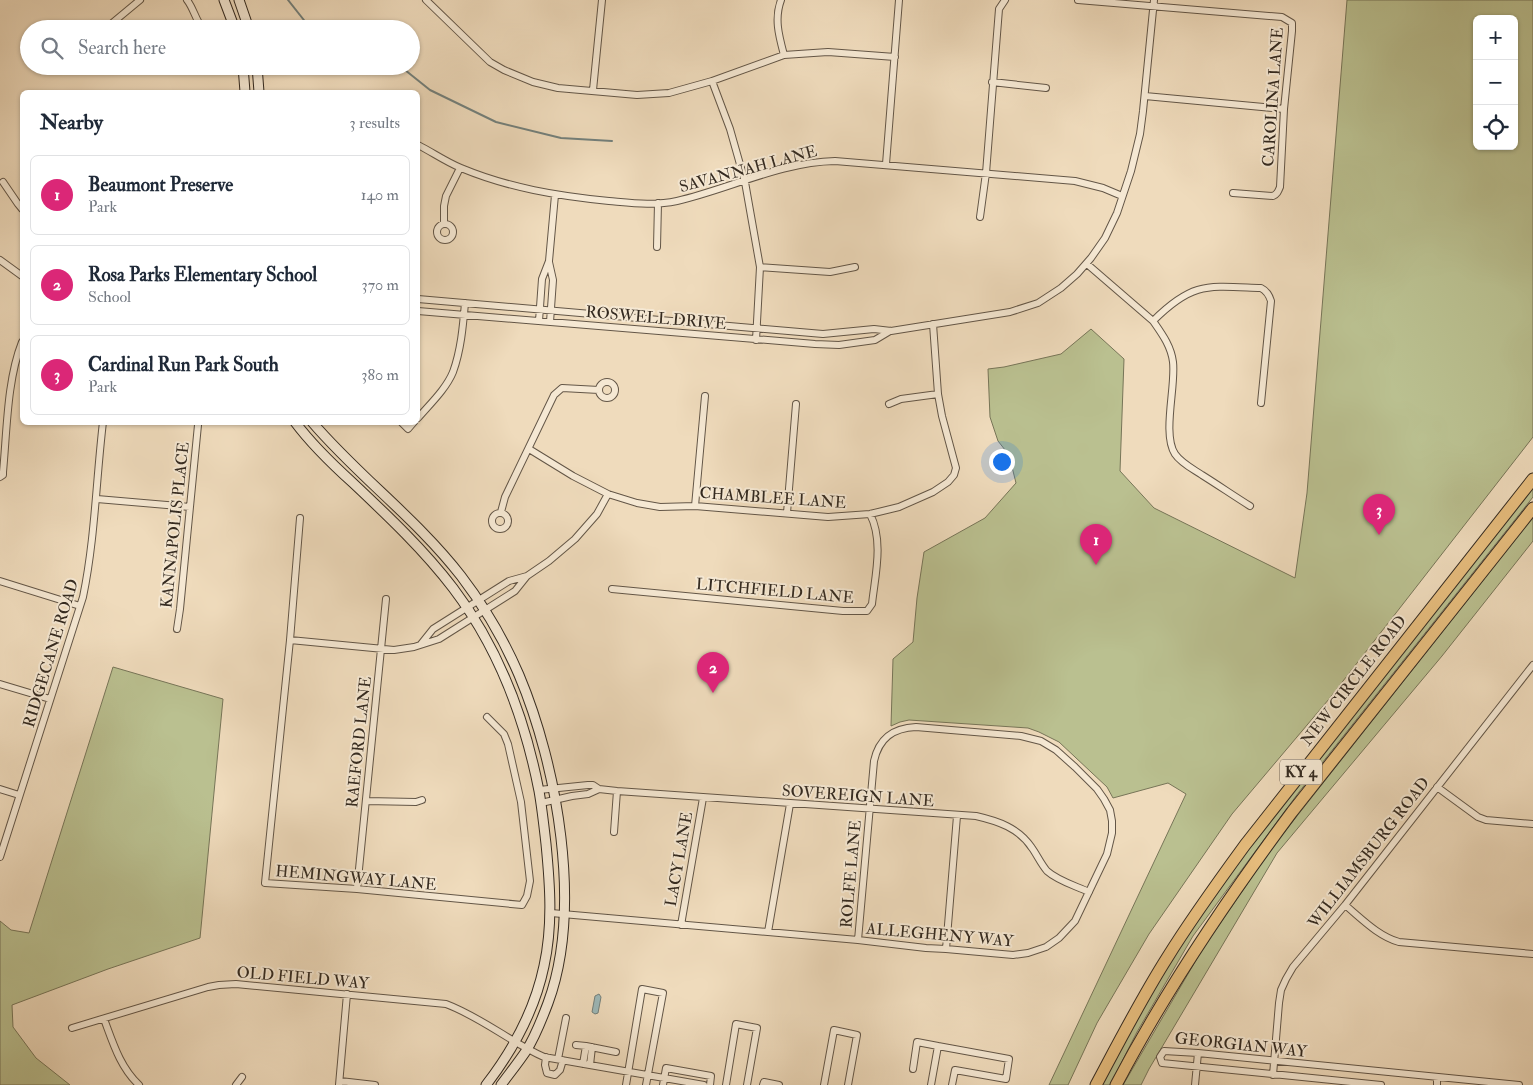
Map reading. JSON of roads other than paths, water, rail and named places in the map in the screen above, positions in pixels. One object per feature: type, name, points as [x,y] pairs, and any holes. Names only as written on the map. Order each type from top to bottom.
[{"type":"highway","name":"NEW CIRCLE ROAD","points":[[1096,1085],[1122,1035],[1167,959],[1245,844],[1533,479]]},
{"type":"highway","name":"NEW CIRCLE ROAD","points":[[1116,1085],[1194,950],[1258,857],[1533,508]]},
{"type":"street","points":[[116,20],[140,0]]},
{"type":"street","points":[[188,0],[197,20]]},
{"type":"street","points":[[224,0],[230,20]]},
{"type":"street","points":[[239,0],[247,20]]},
{"type":"street","points":[[426,0],[490,62],[533,82],[558,88],[636,95],[669,93],[712,81],[784,55],[828,52],[894,57]]},
{"type":"street","points":[[593,90],[602,0]]},
{"type":"street","points":[[781,0],[778,9],[777,25],[784,55]]},
{"type":"street","points":[[886,164],[899,0]]},
{"type":"street","points":[[980,217],[986,173],[998,9],[1005,0]]},
{"type":"street","name":"CAROLINA LANE","points":[[1078,0],[1154,3],[1282,17],[1290,20],[1292,31],[1284,109],[1280,188],[1276,195],[1273,196],[1233,193]]},
{"type":"street","name":"ROSWELL DRIVE","points":[[420,299],[823,334],[874,329],[891,331],[1010,312],[1038,303],[1061,288],[1087,264],[1105,238],[1117,213],[1132,171],[1140,134],[1154,3]]},
{"type":"street","points":[[244,75],[245,90]]},
{"type":"street","points":[[258,75],[259,90]]},
{"type":"street","points":[[712,81],[730,128],[745,182],[760,267],[756,340]]},
{"type":"street","points":[[992,82],[1046,88]]},
{"type":"street","points":[[1145,96],[1284,109]]},
{"type":"street","name":"SAVANNAH LANE","points":[[420,146],[460,168],[523,189],[555,195],[644,204],[676,201],[778,171],[823,161],[886,164],[1075,180],[1122,196]]},
{"type":"street","points":[[444,223],[446,196],[460,168]]},
{"type":"street","points":[[3,182],[20,206]]},
{"type":"street","points":[[539,322],[542,279],[549,261],[555,195]]},
{"type":"street","points":[[657,247],[658,204]]},
{"type":"street","points":[[0,260],[20,275]]},
{"type":"street","points":[[549,261],[553,280],[550,322]]},
{"type":"street","points":[[1087,264],[1153,322],[1164,337],[1172,356],[1170,441],[1175,454],[1187,465],[1250,506]]},
{"type":"street","points":[[760,267],[830,272],[855,267]]},
{"type":"street","points":[[1153,322],[1172,304],[1187,294],[1198,290],[1213,286],[1262,288],[1265,290],[1271,301],[1261,403]]},
{"type":"street","points":[[420,416],[438,396],[452,374],[461,344],[465,303]]},
{"type":"street","name":"ROSWELL DRIVE","points":[[420,311],[815,344],[839,345],[875,340],[891,331]]},
{"type":"street","name":"CHAMBLEE LANE","points":[[529,449],[573,476],[608,494],[655,506],[695,506],[828,517],[870,514],[899,507],[922,497],[948,482],[954,475],[956,465],[948,442],[938,394],[933,324]]},
{"type":"street","points":[[0,477],[3,475],[11,383],[20,348]]},
{"type":"street","points":[[501,512],[505,497],[556,392],[562,388],[599,390]]},
{"type":"street","points":[[889,404],[901,399],[938,394]]},
{"type":"street","points":[[695,506],[705,396]]},
{"type":"street","points":[[787,513],[796,404]]},
{"type":"street","name":"RIDGECANE ROAD","points":[[0,857],[80,606],[89,571],[104,425]]},
{"type":"street","name":"KANNAPOLIS PLACE","points":[[177,629],[198,425]]},
{"type":"street","points":[[297,425],[329,461],[417,545],[467,607],[497,662],[514,700],[524,731],[539,790],[550,884],[548,948],[534,999],[515,1041],[486,1085]]},
{"type":"street","points":[[315,425],[437,547],[478,600],[507,650],[524,688],[541,739],[555,800],[564,862],[562,945],[555,982],[548,1003],[527,1049],[501,1085]]},
{"type":"street","points":[[290,640],[394,650],[414,647],[439,638],[515,591],[527,576],[575,539],[597,514],[608,494]]},
{"type":"street","points":[[97,499],[190,507]]},
{"type":"street","name":"LITCHFIELD LANE","points":[[612,589],[843,611],[867,611],[872,604],[877,550],[876,528],[870,514]]},
{"type":"street","name":"HEMINGWAY LANE","points":[[300,518],[266,883],[356,888],[522,906],[527,896],[530,881],[521,802],[508,744],[504,734],[487,717]]},
{"type":"street","points":[[421,644],[433,628],[509,581],[527,576]]},
{"type":"street","points":[[0,581],[80,606]]},
{"type":"street","name":"RAEFORD LANE","points":[[356,888],[386,599]]},
{"type":"street","name":"WILLIAMSBURG ROAD","points":[[1273,1075],[1281,990],[1293,967],[1533,665]]},
{"type":"street","points":[[0,684],[50,699]]},
{"type":"street","name":"ALLEGHENY WAY","points":[[550,913],[858,940],[926,948],[1013,955],[1028,953],[1046,947],[1059,938],[1075,921],[1106,854],[1112,833],[1110,810],[1097,789],[1056,750],[1041,741],[1020,736],[916,727],[900,729],[887,736],[876,752],[869,809]]},
{"type":"street","name":"SOVEREIGN LANE","points":[[539,790],[593,785],[599,789],[703,798],[976,816],[990,819],[1011,828],[1028,841],[1049,872],[1089,892]]},
{"type":"street","points":[[1437,787],[1478,818],[1533,824]]},
{"type":"street","points":[[0,789],[19,795]]},
{"type":"street","name":"SOVEREIGN LANE","points":[[541,803],[588,794],[599,789]]},
{"type":"street","points":[[614,832],[617,791]]},
{"type":"street","name":"LACY LANE","points":[[681,925],[703,798]]},
{"type":"street","points":[[366,801],[416,802],[422,800]]},
{"type":"street","points":[[768,932],[790,804]]},
{"type":"street","name":"ROLFE LANE","points":[[858,940],[869,809]]},
{"type":"street","points":[[946,949],[958,816]]},
{"type":"street","points":[[1344,905],[1380,934],[1399,942],[1533,954]]},
{"type":"street","name":"OLD FIELD WAY","points":[[72,1028],[219,985],[236,984],[446,1004],[473,1016],[527,1049],[546,1057]]},
{"type":"street","points":[[626,1085],[642,989],[663,993],[646,1085]]},
{"type":"street","points":[[347,994],[340,1083],[375,1085]]},
{"type":"street","points":[[566,1018],[560,1060],[560,1070],[555,1075],[547,1074],[544,1065],[546,1057],[560,1060],[648,1075],[663,1082],[704,1085]]},
{"type":"street","points":[[104,1019],[123,1066],[139,1085]]},
{"type":"street","points":[[726,1085],[736,1024],[757,1028],[747,1085]]},
{"type":"street","points":[[824,1085],[834,1030],[856,1035],[848,1085]]},
{"type":"street","points":[[913,1069],[917,1042],[1009,1059],[1006,1079],[955,1070],[952,1085]]},
{"type":"street","points":[[576,1045],[616,1052]]},
{"type":"street","points":[[931,1085],[938,1046]]},
{"type":"street","points":[[587,1064],[589,1047]]},
{"type":"street","name":"GEORGIAN WAY","points":[[1381,1085],[1162,1064],[1160,1057],[1164,1051],[1198,1053],[1519,1085]]},
{"type":"street","points":[[1195,1085],[1198,1053]]},
{"type":"street","points":[[663,1082],[666,1068],[712,1076],[710,1085]]},
{"type":"street","points":[[236,1085],[242,1077]]},
{"type":"street","points":[[1437,1077],[1437,1085]]},
{"type":"street","points":[[763,1085],[764,1082],[779,1085]]},
{"type":"water","points":[[599,994],[601,997],[598,1013],[595,1014],[592,1012],[595,996]]},
{"type":"waterway","points":[[288,0],[304,20]]},
{"type":"waterway","points":[[411,75],[430,90],[496,122],[561,138],[612,141]]},
{"type":"place","name":"Cardinal Run Park South","points":[[1379,535]]},
{"type":"place","name":"Beaumont Preserve","points":[[1096,565]]},
{"type":"place","name":"Rosa Parks Elementary School","points":[[713,693]]}]
